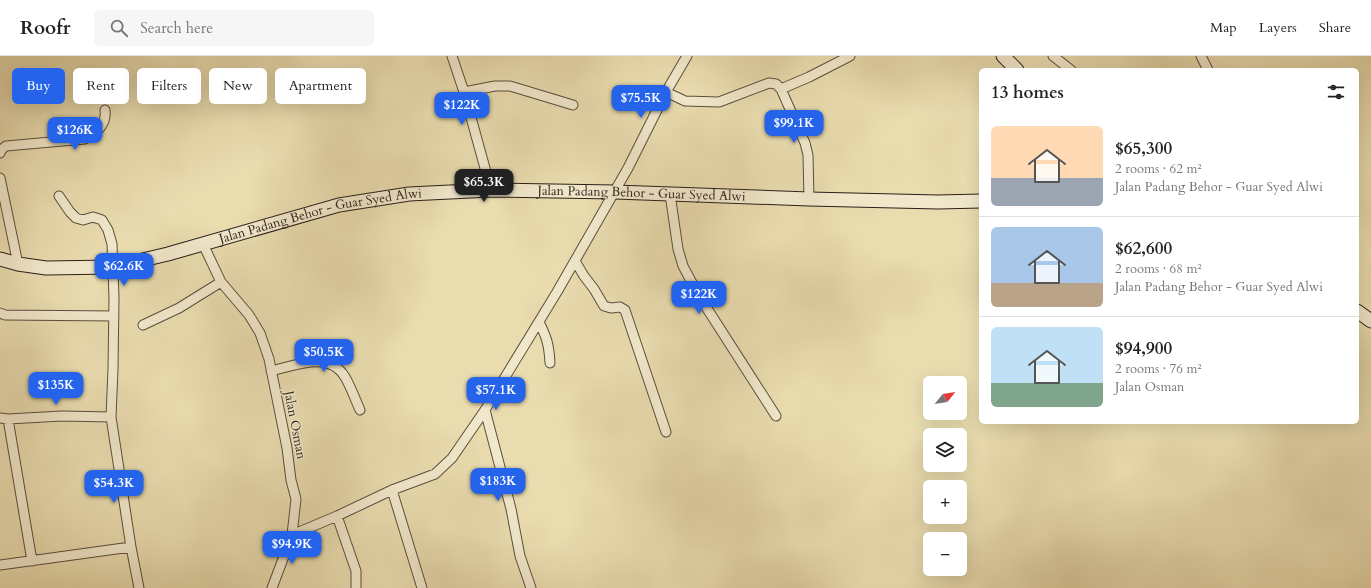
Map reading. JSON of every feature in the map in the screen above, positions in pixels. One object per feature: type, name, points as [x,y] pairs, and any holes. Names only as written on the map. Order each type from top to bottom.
[{"type":"main road","points":[[1006,57],[1015,68]]},
{"type":"main road","name":"Jalan Padang Behor - Guar Syed Alwi","points":[[0,259],[18,264],[46,268],[113,267],[168,254],[338,205],[409,194],[491,190],[615,192],[938,202],[979,201]]},
{"type":"main road","points":[[1359,312],[1371,320]]},
{"type":"street","points":[[452,56],[464,92],[491,190]]},
{"type":"street","points":[[292,535],[392,490],[435,474],[452,458],[485,410],[575,261],[615,192],[666,92],[687,56]]},
{"type":"street","points":[[781,89],[809,77],[850,56]]},
{"type":"street","points":[[1052,56],[1069,68]]},
{"type":"street","points":[[1201,56],[1207,68]]},
{"type":"street","points":[[666,92],[684,101],[719,102],[769,83],[776,84],[781,89],[805,143],[808,155],[810,199]]},
{"type":"street","points":[[464,92],[495,86],[510,86],[573,104]]},
{"type":"street","points":[[0,153],[6,146],[84,140],[95,134],[102,126],[106,117],[106,110]]},
{"type":"street","points":[[0,178],[18,264]]},
{"type":"street","points":[[670,194],[678,249],[684,266],[699,296],[776,416]]},
{"type":"street","points":[[59,196],[76,218],[83,220],[93,217],[102,220],[108,230],[112,244],[114,316],[111,417],[139,588]]},
{"type":"street","name":"Jalan Osman","points":[[203,244],[221,282],[248,315],[260,333],[269,359],[296,499],[292,535],[272,588]]},
{"type":"street","points":[[575,261],[604,306],[611,308],[620,307],[625,310],[666,432]]},
{"type":"street","points":[[143,325],[179,308],[221,282]]},
{"type":"street","points":[[0,313],[5,315],[114,316]]},
{"type":"street","points":[[539,322],[546,335],[549,345],[550,363]]},
{"type":"street","points":[[271,371],[315,360],[331,364],[344,375],[360,410]]},
{"type":"street","points":[[485,410],[511,509],[520,556],[531,588]]},
{"type":"street","points":[[32,561],[4,419],[62,416],[111,417]]},
{"type":"street","points":[[392,490],[422,588]]},
{"type":"street","points":[[337,516],[356,571],[356,588]]},
{"type":"street","points":[[0,565],[131,546]]}]
